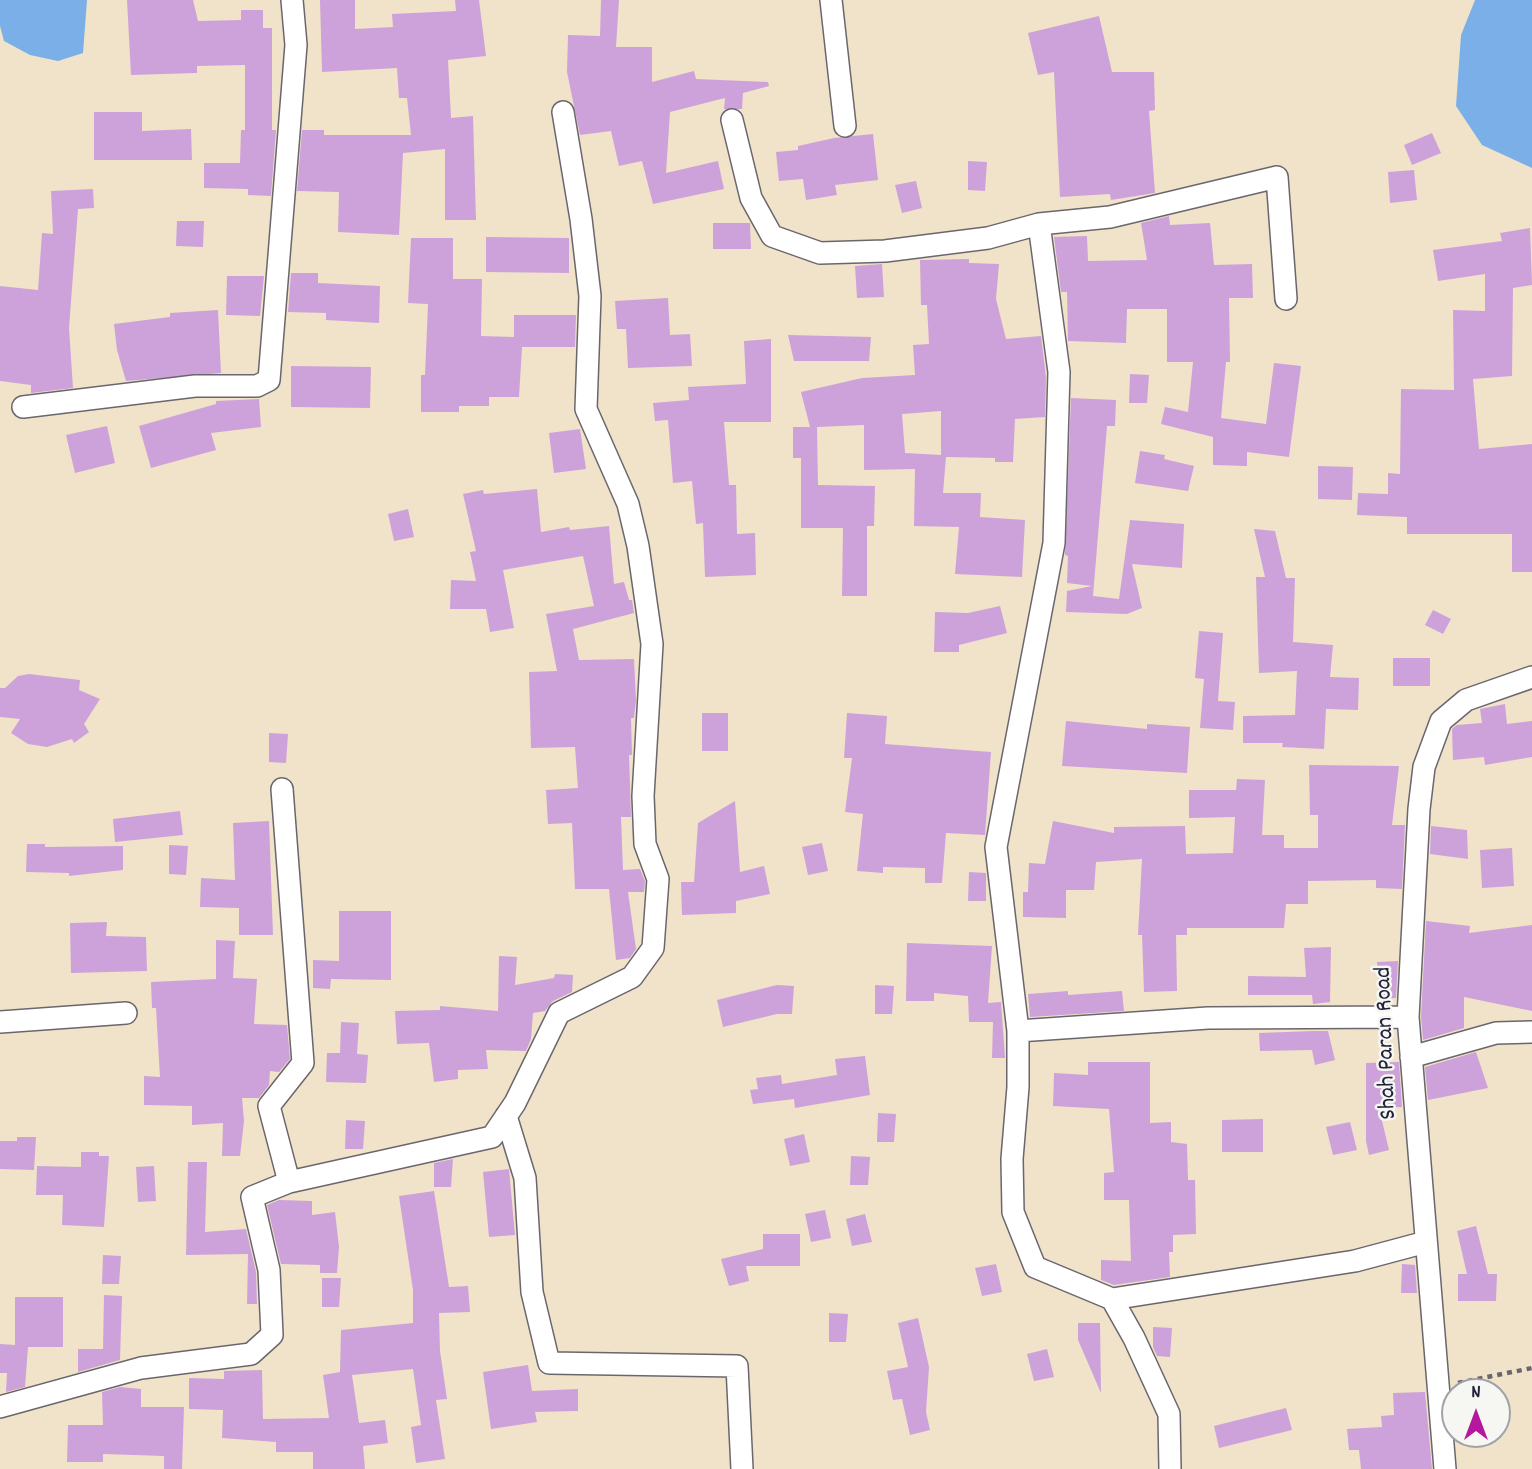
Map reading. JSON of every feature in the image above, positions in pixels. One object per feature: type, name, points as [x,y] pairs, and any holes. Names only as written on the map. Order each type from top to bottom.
[{"type":"street","points":[[23,407],[195,386],[257,386],[269,380],[276,328],[296,45],[292,0]]},
{"type":"street","points":[[831,0],[845,126]]},
{"type":"street","points":[[0,1407],[141,1368],[251,1354],[272,1335],[269,1270],[252,1197],[289,1182],[492,1137],[506,1116],[559,1013],[632,977],[653,948],[658,879],[645,844],[643,796],[652,644],[638,546],[628,504],[586,409],[590,296],[581,219],[563,112]]},
{"type":"street","points":[[732,120],[751,198],[772,236],[820,253],[885,251],[988,238],[1039,224],[1110,217],[1277,177],[1286,299]]},
{"type":"street","points":[[1039,224],[1059,372],[1054,543],[996,847],[1018,1031],[1018,1087],[1012,1159],[1013,1212],[1035,1267],[1112,1299],[1355,1261],[1426,1242]]},
{"type":"street","name":"Shah Paran Road","points":[[1445,1469],[1408,1017],[1424,767],[1441,721],[1466,700],[1532,677]]},
{"type":"street","points":[[282,789],[303,1063],[270,1106],[289,1182]]},
{"type":"street","points":[[0,1023],[126,1013]]},
{"type":"street","points":[[1018,1031],[1208,1018],[1408,1017]]},
{"type":"street","points":[[1411,1057],[1496,1032],[1532,1032]]},
{"type":"street","points":[[506,1116],[525,1178],[532,1292],[549,1363],[737,1366],[742,1469]]},
{"type":"street","points":[[1112,1299],[1134,1338],[1169,1414],[1170,1469]]},
{"type":"path","points":[[1437,1388],[1532,1368]]},
{"type":"water","points":[[0,0],[87,0],[83,53],[58,61],[30,55],[4,41],[0,26]]},
{"type":"water","points":[[1475,0],[1532,0],[1532,168],[1482,145],[1456,106],[1461,35]]},
{"type":"building","points":[[127,0],[193,0],[198,21],[241,20],[241,10],[263,10],[263,28],[272,28],[272,130],[276,130],[271,196],[248,195],[248,189],[204,188],[204,163],[240,163],[241,130],[245,130],[245,65],[197,66],[197,73],[131,75]]},
{"type":"building","points":[[320,0],[355,0],[355,29],[393,27],[392,14],[456,11],[455,0],[479,0],[486,56],[448,60],[451,118],[473,116],[476,220],[445,220],[445,149],[403,153],[399,235],[338,232],[339,192],[297,191],[302,130],[324,130],[324,135],[411,135],[407,98],[399,98],[397,68],[322,72]]},
{"type":"building","points":[[601,0],[619,0],[616,47],[652,47],[652,82],[694,71],[696,79],[768,82],[769,86],[743,93],[742,109],[724,109],[725,98],[670,112],[666,173],[718,161],[724,189],[653,204],[642,161],[619,166],[611,131],[580,135],[567,72],[568,35],[600,36]]},
{"type":"building","points":[[1099,16],[1112,72],[1154,72],[1155,110],[1149,111],[1155,193],[1111,200],[1110,194],[1060,197],[1054,72],[1038,75],[1028,33]]},
{"type":"building","points":[[94,112],[142,112],[142,131],[191,129],[192,160],[94,160]]},
{"type":"building","points":[[1432,133],[1441,153],[1412,165],[1404,145]]},
{"type":"building","points":[[873,134],[878,180],[835,185],[837,195],[806,200],[803,179],[779,181],[776,152],[798,150],[798,146],[834,138]]},
{"type":"building","points":[[968,161],[987,162],[985,191],[968,190]]},
{"type":"building","points":[[1414,170],[1417,200],[1390,203],[1388,172]]},
{"type":"building","points":[[916,181],[922,208],[902,213],[895,185]]},
{"type":"building","points":[[93,189],[94,208],[78,209],[69,328],[73,388],[31,393],[31,385],[0,381],[0,286],[38,290],[42,233],[53,234],[51,191]]},
{"type":"building","points":[[1169,216],[1170,225],[1210,223],[1214,265],[1252,264],[1253,298],[1229,298],[1230,362],[1226,362],[1221,418],[1266,424],[1274,363],[1301,366],[1289,457],[1247,452],[1247,466],[1213,465],[1213,437],[1161,424],[1165,407],[1188,412],[1193,362],[1167,362],[1167,309],[1127,309],[1126,343],[1068,341],[1067,292],[1061,292],[1054,237],[1087,236],[1088,261],[1147,260],[1141,223]]},
{"type":"building","points":[[177,221],[204,221],[203,247],[176,246]]},
{"type":"building","points":[[713,223],[750,223],[751,249],[713,249]]},
{"type":"building","points":[[1530,228],[1532,285],[1513,288],[1512,376],[1473,379],[1479,449],[1532,444],[1532,572],[1512,572],[1512,534],[1407,534],[1407,517],[1357,515],[1358,493],[1388,494],[1388,473],[1400,474],[1401,389],[1454,390],[1453,310],[1485,311],[1485,274],[1438,281],[1433,250],[1502,241],[1500,233]]},
{"type":"building","points":[[486,237],[569,238],[569,273],[486,272]]},
{"type":"building","points":[[411,238],[453,238],[453,279],[482,279],[481,336],[514,337],[514,315],[576,315],[575,347],[522,347],[519,397],[489,397],[489,406],[459,406],[459,412],[421,412],[421,375],[425,375],[428,304],[408,303]]},
{"type":"building","points":[[969,259],[969,263],[999,264],[996,299],[1006,339],[1041,336],[1046,377],[1045,417],[1015,419],[1013,462],[995,462],[995,458],[946,457],[943,493],[981,493],[980,517],[1025,520],[1022,577],[955,574],[959,527],[914,526],[915,469],[864,470],[864,425],[817,427],[818,485],[875,486],[874,526],[867,526],[867,596],[842,596],[843,528],[801,528],[801,458],[793,458],[793,427],[810,427],[801,392],[862,378],[915,375],[913,345],[929,344],[927,305],[921,305],[920,260]],"holes":[[[941,411],[941,455],[905,453],[902,414]]]},
{"type":"building","points":[[882,264],[884,297],[857,298],[855,266]]},
{"type":"building","points":[[291,273],[318,273],[318,283],[380,286],[379,323],[326,320],[326,313],[288,312]]},
{"type":"building","points":[[227,276],[264,276],[260,316],[226,315]]},
{"type":"building","points":[[668,298],[670,335],[690,334],[692,366],[628,368],[626,329],[617,329],[615,301]]},
{"type":"building","points":[[218,310],[221,373],[126,381],[117,350],[114,324],[170,317],[170,313]]},
{"type":"building","points":[[788,335],[871,337],[869,361],[794,361]]},
{"type":"building","points":[[771,339],[771,422],[724,422],[729,485],[736,485],[737,534],[755,533],[756,575],[705,577],[703,523],[696,524],[692,481],[673,483],[668,420],[655,421],[653,403],[689,400],[688,387],[746,384],[744,341]]},
{"type":"building","points":[[291,366],[371,367],[370,408],[291,407]]},
{"type":"building","points":[[1130,374],[1149,375],[1147,403],[1129,403]]},
{"type":"building","points":[[1071,398],[1116,400],[1115,426],[1107,426],[1093,596],[1119,599],[1130,520],[1184,524],[1182,568],[1132,564],[1142,608],[1127,614],[1066,612],[1067,591],[1092,586],[1067,583],[1068,556],[1065,555]]},
{"type":"building","points":[[259,399],[261,427],[211,433],[216,450],[151,468],[139,426],[216,404],[216,401]]},
{"type":"building","points":[[107,426],[115,463],[75,473],[66,435]]},
{"type":"building","points":[[580,429],[586,469],[554,473],[549,433]]},
{"type":"building","points":[[1140,451],[1165,455],[1164,459],[1194,466],[1188,491],[1135,483]]},
{"type":"building","points":[[1318,466],[1353,467],[1352,500],[1318,499]]},
{"type":"building","points":[[537,489],[541,532],[569,527],[570,530],[609,526],[614,584],[624,582],[629,600],[632,600],[634,613],[573,629],[579,660],[634,659],[636,700],[634,718],[631,718],[632,755],[629,755],[631,817],[621,817],[623,870],[640,869],[645,881],[644,892],[628,892],[636,949],[630,958],[616,960],[609,889],[575,889],[572,823],[548,824],[546,790],[578,788],[575,747],[531,748],[529,672],[557,671],[546,614],[594,606],[583,556],[503,570],[514,628],[490,632],[486,609],[450,609],[451,580],[476,581],[470,552],[476,551],[463,494],[483,490],[484,494]]},
{"type":"building","points":[[408,509],[414,537],[394,541],[388,514]]},
{"type":"building","points":[[1254,529],[1275,531],[1286,578],[1295,578],[1293,642],[1333,645],[1330,677],[1359,678],[1358,710],[1326,709],[1324,749],[1282,747],[1283,743],[1243,743],[1243,716],[1295,715],[1297,671],[1259,673],[1256,577],[1265,577]]},
{"type":"building","points":[[1000,606],[1007,633],[959,645],[959,652],[934,652],[935,612],[968,613]]},
{"type":"building","points":[[1433,610],[1451,619],[1443,634],[1425,625]]},
{"type":"building","points":[[1199,631],[1223,633],[1218,701],[1235,702],[1233,730],[1200,728],[1204,679],[1195,678]]},
{"type":"building","points":[[1393,658],[1430,658],[1430,686],[1393,686]]},
{"type":"building","points":[[29,674],[80,680],[79,690],[100,699],[84,724],[89,732],[74,743],[72,739],[47,747],[28,744],[11,733],[20,719],[0,717],[0,688],[5,688],[18,676]]},
{"type":"building","points":[[1505,704],[1507,724],[1532,721],[1532,757],[1485,765],[1484,757],[1453,760],[1452,729],[1457,725],[1482,723],[1480,709]]},
{"type":"building","points":[[702,713],[728,713],[728,751],[702,751]]},
{"type":"building","points":[[847,713],[887,716],[885,744],[991,752],[985,835],[946,833],[942,883],[925,883],[925,868],[883,867],[883,873],[857,871],[863,814],[845,812],[852,758],[844,758]]},
{"type":"building","points":[[1066,721],[1147,729],[1147,724],[1190,727],[1187,773],[1062,766]]},
{"type":"building","points":[[269,733],[288,734],[286,763],[269,762]]},
{"type":"building","points":[[1309,765],[1399,766],[1392,825],[1405,825],[1402,889],[1376,888],[1376,880],[1308,881],[1308,904],[1286,904],[1284,928],[1187,928],[1187,935],[1176,935],[1177,991],[1144,992],[1142,935],[1138,935],[1142,859],[1096,862],[1094,890],[1066,890],[1066,918],[1023,917],[1023,892],[1028,892],[1029,863],[1045,864],[1053,821],[1114,833],[1114,827],[1185,826],[1186,854],[1233,853],[1235,817],[1189,818],[1189,790],[1236,790],[1237,779],[1265,780],[1262,835],[1284,835],[1284,848],[1318,848],[1318,815],[1310,815]]},
{"type":"building","points":[[735,801],[740,872],[764,866],[770,894],[736,901],[736,913],[682,915],[681,882],[694,882],[698,823]]},
{"type":"building","points":[[180,811],[183,835],[115,842],[113,819]]},
{"type":"building","points":[[269,821],[273,935],[239,935],[239,908],[200,907],[201,878],[235,880],[233,823]]},
{"type":"building","points":[[1431,826],[1467,830],[1468,859],[1430,854]]},
{"type":"building","points":[[822,843],[828,871],[808,875],[802,847]]},
{"type":"building","points":[[27,844],[45,844],[45,847],[123,846],[123,870],[69,876],[69,873],[26,872]]},
{"type":"building","points":[[169,845],[188,846],[186,875],[169,874]]},
{"type":"building","points":[[1512,848],[1514,886],[1482,888],[1480,850]]},
{"type":"building","points":[[969,872],[986,873],[986,901],[968,901]]},
{"type":"building","points":[[339,911],[391,911],[391,980],[331,979],[330,989],[313,988],[313,960],[339,961]]},
{"type":"building","points":[[1426,921],[1470,926],[1469,933],[1532,925],[1532,1011],[1464,997],[1464,1028],[1423,1040],[1421,1017]]},
{"type":"building","points":[[107,922],[106,936],[146,937],[147,971],[71,973],[70,923]]},
{"type":"building","points":[[216,940],[235,941],[233,978],[257,979],[254,1024],[287,1025],[290,1059],[279,1072],[270,1071],[269,1085],[259,1098],[242,1098],[244,1121],[240,1156],[222,1156],[223,1123],[192,1125],[192,1106],[144,1105],[144,1076],[160,1077],[156,1008],[152,1008],[151,982],[216,979]]},
{"type":"building","points":[[907,943],[992,946],[988,1003],[1001,1002],[1005,1058],[992,1058],[993,1022],[969,1022],[968,996],[934,993],[934,1001],[906,1001]]},
{"type":"building","points":[[1331,947],[1330,1002],[1313,1004],[1312,995],[1248,995],[1248,976],[1306,977],[1304,948]]},
{"type":"building","points":[[499,956],[517,957],[515,985],[554,978],[555,974],[573,975],[572,992],[553,1001],[545,1011],[533,1013],[531,1039],[526,1051],[486,1050],[488,1069],[458,1070],[458,1079],[434,1082],[429,1043],[397,1044],[395,1011],[440,1010],[440,1006],[498,1011]]},
{"type":"building","points":[[1398,961],[1396,998],[1379,999],[1377,962]]},
{"type":"building","points":[[777,985],[794,986],[792,1014],[777,1014],[723,1027],[717,1000]]},
{"type":"building","points":[[875,985],[894,986],[892,1014],[875,1014]]},
{"type":"building","points":[[1068,991],[1068,995],[1122,991],[1124,1011],[1030,1017],[1028,994]]},
{"type":"building","points":[[341,1022],[359,1023],[357,1054],[368,1055],[366,1083],[326,1082],[327,1053],[340,1053]]},
{"type":"building","points":[[1328,1031],[1335,1060],[1315,1065],[1312,1050],[1260,1051],[1259,1033]]},
{"type":"building","points":[[1476,1052],[1488,1088],[1428,1100],[1425,1067]]},
{"type":"building","points":[[865,1056],[870,1095],[795,1108],[794,1099],[753,1104],[750,1090],[758,1089],[756,1078],[781,1075],[782,1084],[837,1075],[835,1059]]},
{"type":"building","points":[[1088,1062],[1150,1062],[1150,1123],[1171,1122],[1171,1142],[1187,1144],[1188,1180],[1195,1180],[1196,1234],[1173,1235],[1173,1252],[1169,1252],[1170,1277],[1114,1285],[1101,1280],[1101,1260],[1131,1261],[1129,1200],[1104,1200],[1104,1173],[1114,1172],[1109,1109],[1053,1106],[1054,1073],[1088,1075]]},
{"type":"building","points":[[1399,1062],[1402,1107],[1379,1108],[1389,1150],[1369,1155],[1366,1141],[1366,1063]]},
{"type":"building","points":[[878,1113],[896,1114],[894,1142],[877,1142]]},
{"type":"building","points":[[1263,1119],[1263,1152],[1222,1152],[1222,1120]]},
{"type":"building","points":[[346,1120],[365,1121],[363,1149],[345,1149]]},
{"type":"building","points":[[1350,1122],[1357,1150],[1333,1155],[1326,1127]]},
{"type":"building","points":[[804,1134],[810,1162],[790,1166],[784,1139]]},
{"type":"building","points":[[17,1137],[36,1137],[34,1170],[0,1169],[0,1141],[17,1141]]},
{"type":"building","points":[[81,1152],[99,1152],[99,1156],[109,1156],[104,1227],[62,1225],[63,1195],[36,1195],[37,1166],[81,1167]]},
{"type":"building","points":[[851,1156],[870,1157],[868,1185],[850,1185]]},
{"type":"building","points":[[453,1159],[451,1187],[434,1187],[434,1163]]},
{"type":"building","points":[[188,1162],[207,1162],[205,1232],[246,1229],[256,1272],[257,1304],[247,1304],[248,1254],[186,1255]]},
{"type":"building","points":[[154,1166],[156,1201],[138,1202],[136,1167]]},
{"type":"building","points":[[509,1169],[515,1235],[489,1237],[483,1172]]},
{"type":"building","points":[[434,1191],[449,1287],[468,1286],[470,1312],[439,1313],[440,1351],[447,1399],[436,1400],[445,1459],[416,1463],[411,1427],[421,1425],[413,1369],[352,1375],[359,1423],[385,1420],[388,1443],[363,1446],[365,1469],[313,1469],[313,1452],[276,1452],[276,1442],[222,1438],[223,1410],[189,1409],[189,1378],[224,1379],[224,1371],[262,1370],[263,1419],[329,1418],[323,1375],[340,1372],[341,1330],[413,1323],[413,1290],[399,1196]]},
{"type":"building","points":[[279,1200],[312,1201],[312,1215],[335,1212],[339,1247],[337,1273],[320,1273],[320,1265],[281,1264],[267,1205]]},
{"type":"building","points":[[825,1210],[831,1238],[811,1242],[805,1214]]},
{"type":"building","points":[[865,1214],[872,1242],[852,1246],[846,1219]]},
{"type":"building","points":[[1476,1226],[1488,1274],[1497,1274],[1496,1301],[1458,1301],[1458,1274],[1467,1274],[1457,1231]]},
{"type":"building","points":[[763,1234],[800,1234],[800,1266],[746,1266],[749,1281],[729,1286],[721,1259],[763,1249]]},
{"type":"building","points":[[103,1255],[121,1256],[119,1284],[102,1284]]},
{"type":"building","points":[[996,1264],[1002,1292],[982,1296],[975,1268]]},
{"type":"building","points":[[1402,1264],[1415,1265],[1417,1293],[1401,1293]]},
{"type":"building","points":[[322,1278],[341,1278],[339,1307],[322,1307]]},
{"type":"building","points":[[104,1295],[122,1296],[120,1360],[78,1372],[78,1349],[103,1349]]},
{"type":"building","points":[[15,1297],[63,1297],[63,1347],[28,1347],[25,1387],[6,1392],[7,1373],[0,1373],[0,1344],[15,1345]]},
{"type":"building","points":[[829,1313],[848,1314],[846,1342],[829,1342]]},
{"type":"building","points":[[918,1318],[929,1367],[926,1412],[930,1430],[910,1435],[902,1399],[893,1400],[887,1371],[908,1367],[898,1323]]},
{"type":"building","points":[[1078,1323],[1100,1323],[1101,1393],[1078,1340]]},
{"type":"building","points":[[1153,1327],[1172,1328],[1170,1357],[1157,1356],[1153,1347]]},
{"type":"building","points":[[1047,1349],[1054,1377],[1034,1381],[1027,1354]]},
{"type":"building","points":[[528,1365],[532,1391],[578,1389],[578,1411],[535,1412],[537,1422],[491,1429],[483,1372]]},
{"type":"building","points":[[120,1387],[141,1389],[141,1407],[184,1407],[182,1469],[164,1469],[164,1456],[103,1454],[103,1462],[67,1462],[68,1425],[103,1425],[102,1392]]},
{"type":"building","points":[[1425,1392],[1432,1469],[1361,1469],[1359,1450],[1349,1450],[1347,1429],[1382,1427],[1381,1416],[1394,1415],[1393,1393]]},
{"type":"building","points":[[1286,1408],[1292,1430],[1219,1448],[1214,1426]]}]
